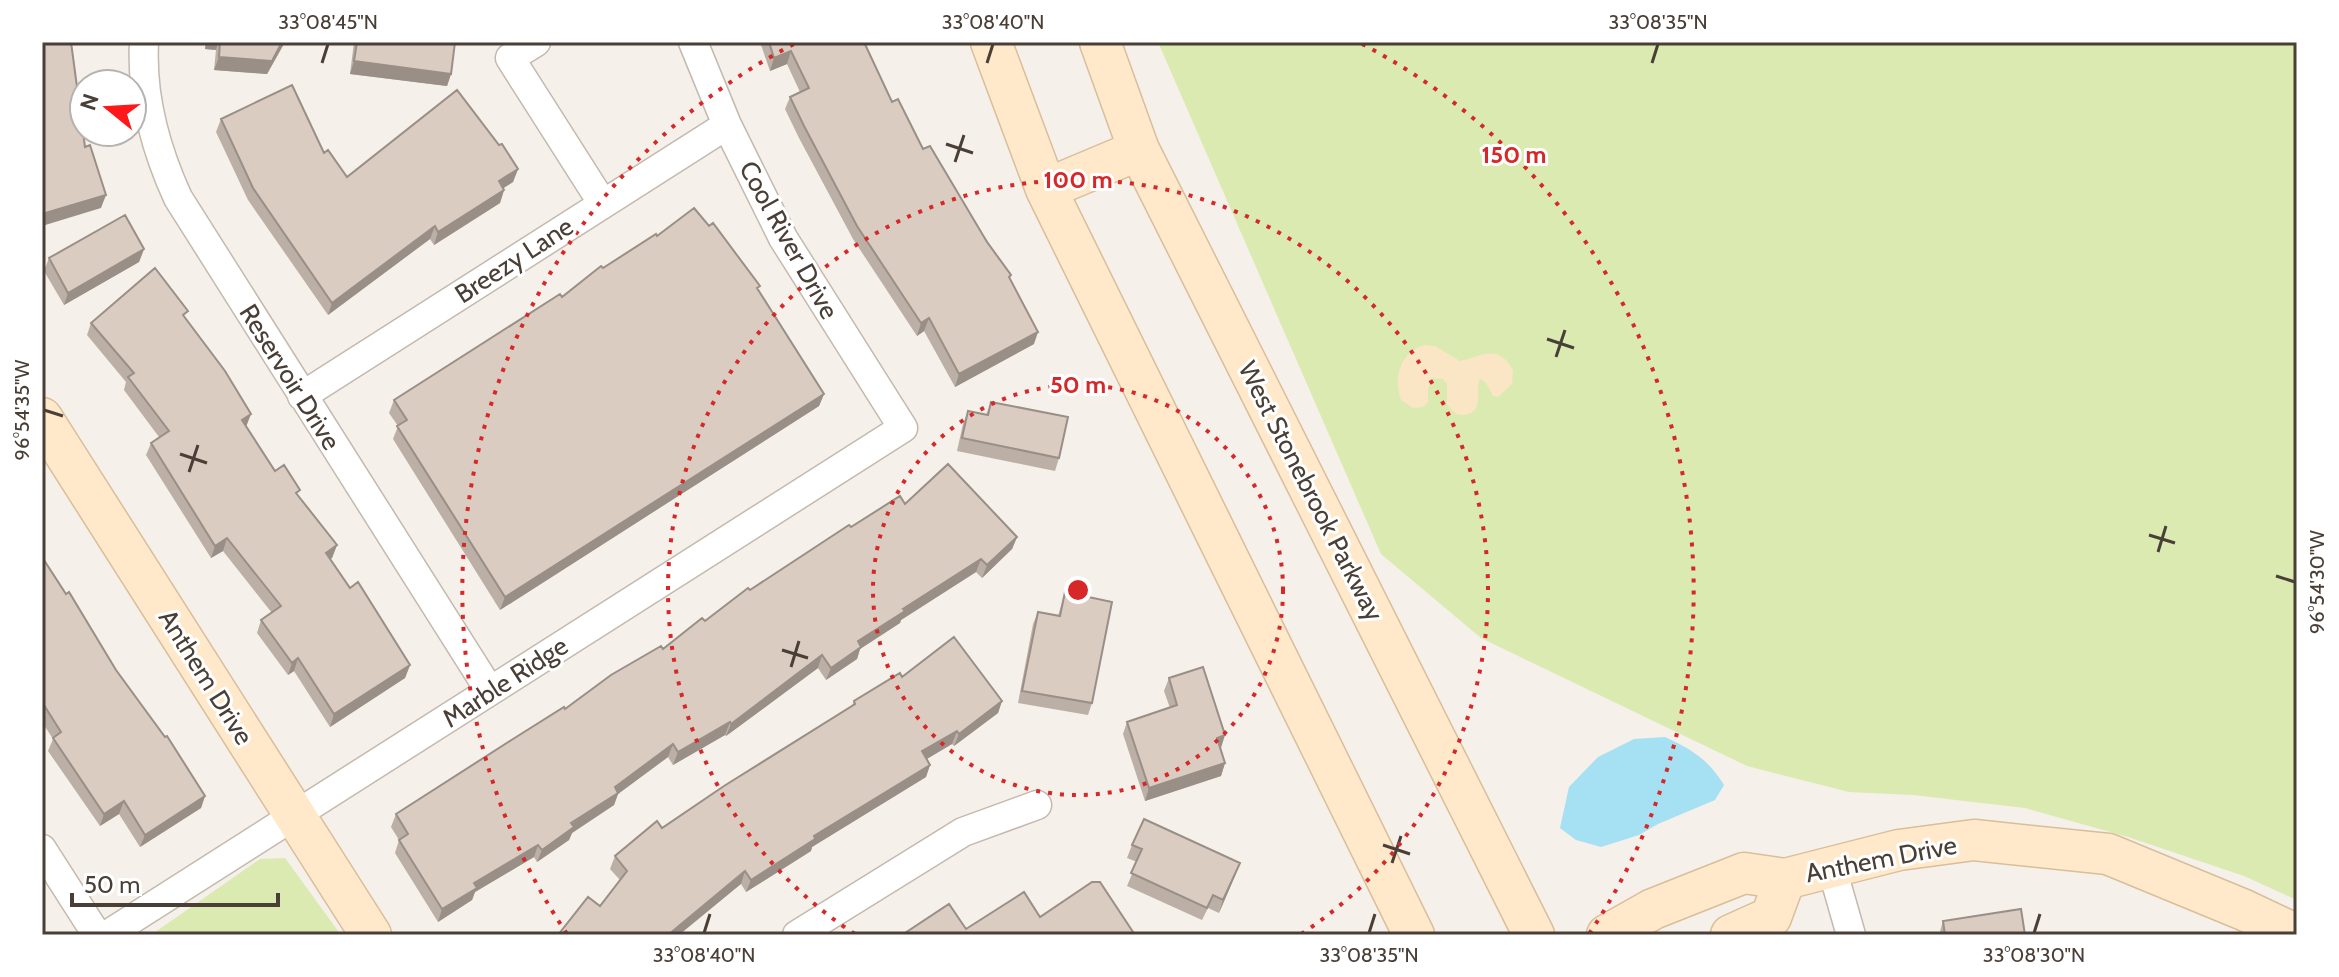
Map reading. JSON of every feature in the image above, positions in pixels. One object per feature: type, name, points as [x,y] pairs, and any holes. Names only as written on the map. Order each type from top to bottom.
[{"type":"street","name":"Reservoir Drive","points":[[144,42],[149,113],[171,184],[193,224],[490,691]]},
{"type":"street","points":[[536,42],[510,58],[603,204]]},
{"type":"street","name":"Cool River Drive","points":[[693,42],[727,125],[783,238],[903,428]]},
{"type":"street","points":[[991,42],[1046,189],[1414,935]]},
{"type":"street","name":"West Stonebrook Parkway","points":[[1100,42],[1139,150],[1534,935]]},
{"type":"street","name":"Breezy Lane","points":[[302,396],[727,125]]},
{"type":"street","points":[[1046,189],[1139,150]]},
{"type":"street","name":"Anthem Drive","points":[[42,418],[371,935]]},
{"type":"street","name":"Marble Ridge","points":[[107,935],[903,428]]},
{"type":"street","points":[[797,935],[963,832],[1037,805]]},
{"type":"street","name":"Anthem Drive","points":[[1607,935],[1653,909],[1744,873],[1785,879],[1899,850],[1974,840],[2108,854],[2297,935]]},
{"type":"street","points":[[42,849],[97,935]]},
{"type":"street","points":[[1831,865],[1851,935]]},
{"type":"street","name":"Anthem Drive","points":[[1731,935],[1771,917],[1785,879]]},
{"type":"green space","points":[[1158,42],[2297,42],[2297,900],[2244,876],[2128,837],[2025,808],[1913,795],[1849,792],[1747,766],[1481,638],[1381,554]]},
{"type":"green space","points":[[285,858],[341,935],[151,935],[260,859]]},
{"type":"sand","points":[[1424,345],[1435,346],[1460,361],[1489,354],[1501,356],[1513,370],[1512,384],[1498,397],[1493,396],[1480,379],[1477,406],[1470,414],[1463,415],[1454,412],[1447,404],[1447,384],[1443,379],[1433,378],[1428,388],[1428,402],[1423,407],[1413,408],[1401,400],[1398,375],[1409,354]]},
{"type":"water","points":[[1665,737],[1712,768],[1724,785],[1715,800],[1639,835],[1601,847],[1576,840],[1560,828],[1569,787],[1598,757],[1634,739]]},
{"type":"building","points":[[42,42],[71,42],[74,68],[68,68],[68,148],[91,148],[106,195],[42,214]]},
{"type":"building","points":[[220,42],[282,42],[272,61],[219,57]]},
{"type":"building","points":[[357,42],[455,42],[451,74],[354,61]]},
{"type":"building","points":[[769,42],[864,42],[892,102],[898,99],[923,149],[930,146],[987,242],[1011,275],[1009,277],[1038,332],[959,374],[929,318],[921,323],[857,226],[790,97],[809,88],[791,51],[774,58]]},
{"type":"building","points":[[292,85],[324,153],[328,150],[347,177],[457,90],[499,145],[502,144],[518,169],[499,181],[504,190],[438,232],[435,226],[332,303],[253,188],[221,119]]},
{"type":"building","points":[[694,208],[709,226],[713,223],[760,286],[757,288],[824,394],[505,597],[397,426],[407,420],[394,400],[560,294],[562,297],[601,266],[603,268],[657,236]]},
{"type":"building","points":[[125,215],[144,249],[68,293],[49,258]]},
{"type":"building","points":[[155,268],[188,311],[183,315],[225,371],[251,414],[242,420],[275,471],[284,465],[300,490],[296,493],[337,545],[326,553],[350,588],[358,582],[410,665],[334,714],[298,658],[292,663],[261,620],[281,606],[227,538],[215,546],[151,443],[169,431],[128,377],[134,373],[91,323]]},
{"type":"building","points":[[991,402],[1068,417],[1059,458],[962,438],[968,411],[988,415]]},
{"type":"building","points":[[948,464],[1017,537],[987,565],[981,559],[903,609],[905,611],[858,641],[861,647],[831,668],[822,655],[731,724],[678,752],[673,744],[615,787],[618,793],[571,823],[574,827],[542,850],[538,845],[474,883],[477,888],[442,909],[399,840],[408,834],[396,814],[565,709],[611,675],[661,646],[663,649],[702,618],[705,621],[748,588],[750,590],[849,525],[851,527],[900,496],[905,504]]},
{"type":"building","points":[[42,557],[66,594],[69,592],[116,670],[167,736],[205,796],[145,835],[124,801],[104,814],[53,738],[61,732],[42,702]]},
{"type":"building","points":[[1065,592],[1112,602],[1092,703],[1022,691],[1038,612],[1060,616]]},
{"type":"building","points":[[954,637],[1002,701],[959,734],[957,731],[922,751],[930,765],[814,836],[815,839],[751,880],[745,871],[668,935],[558,935],[588,897],[600,906],[627,871],[615,856],[657,821],[662,828],[855,704],[854,701],[900,673],[902,677]]},
{"type":"building","points":[[1203,667],[1225,735],[1217,738],[1225,763],[1149,788],[1127,722],[1177,705],[1169,678]]},
{"type":"building","points":[[1144,819],[1240,863],[1223,900],[1213,895],[1207,908],[1131,873],[1142,849],[1132,845]]},
{"type":"building","points":[[1092,882],[1100,882],[1135,935],[902,935],[949,904],[966,929],[1024,892],[1040,917]]},
{"type":"building","points":[[2021,909],[2025,935],[1945,935],[1943,921]]}]
